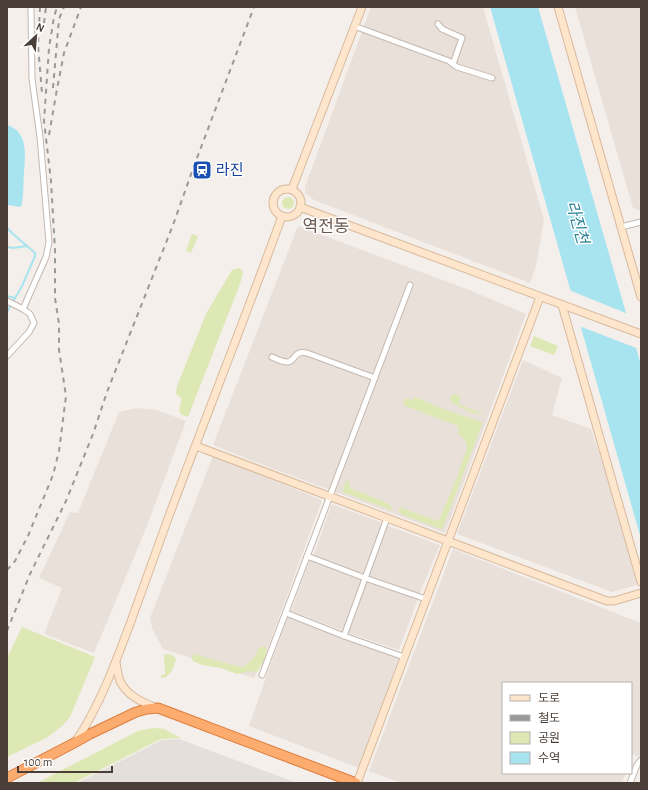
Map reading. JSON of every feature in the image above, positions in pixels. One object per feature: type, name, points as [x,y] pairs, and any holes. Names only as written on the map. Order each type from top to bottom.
[{"type":"highway","points":[[7,778],[90,734],[136,712],[158,708],[356,783]]},
{"type":"street","points":[[23,309],[46,256],[49,242],[40,137],[32,79],[31,7]]},
{"type":"street","points":[[292,189],[362,7]]},
{"type":"street","points":[[558,7],[641,297]]},
{"type":"street","points":[[438,24],[442,29],[462,38],[453,64]]},
{"type":"street","points":[[354,26],[453,64],[457,67],[492,78]]},
{"type":"street","points":[[288,188],[292,189],[300,196],[300,207],[299,210],[293,215],[286,217],[282,216],[274,209],[274,198],[281,190],[288,188]]},
{"type":"street","points":[[300,207],[639,334]]},
{"type":"street","points":[[74,743],[84,729],[116,662],[282,216]]},
{"type":"street","points":[[621,227],[641,222]]},
{"type":"street","points":[[262,675],[410,285]]},
{"type":"street","points":[[356,783],[540,297]]},
{"type":"street","points":[[7,301],[30,314],[34,323],[29,332],[7,356]]},
{"type":"street","points":[[562,305],[641,582]]},
{"type":"street","points":[[272,357],[286,362],[290,361],[296,354],[301,352],[307,353],[375,378]]},
{"type":"street","points":[[196,446],[607,601],[614,601],[641,593]]},
{"type":"street","points":[[344,636],[387,518]]},
{"type":"street","points":[[308,556],[426,599]]},
{"type":"street","points":[[286,613],[344,636],[404,657]]},
{"type":"street","points":[[116,662],[120,680],[129,693],[136,699],[158,708]]},
{"type":"street","points":[[630,783],[637,765],[641,760]]},
{"type":"shaded area","points":[[371,7],[483,7],[544,220],[536,266],[530,283],[314,200],[305,193],[305,187]]},
{"type":"shaded area","points":[[575,7],[641,7],[641,211],[633,208]]},
{"type":"shaded area","points":[[298,226],[472,291],[526,314],[445,533],[213,445]]},
{"type":"shaded area","points":[[523,360],[562,378],[552,415],[591,429],[606,473],[637,585],[612,592],[457,534]]},
{"type":"shaded area","points":[[137,408],[157,410],[186,421],[147,526],[94,653],[44,634],[62,588],[39,578],[70,512],[78,513],[119,412]]},
{"type":"shaded area","points":[[213,456],[322,500],[269,645],[254,678],[163,649],[152,628],[150,618]]},
{"type":"shaded area","points":[[332,504],[383,523],[364,575],[313,556]]},
{"type":"shaded area","points":[[386,525],[440,545],[419,595],[367,577]]},
{"type":"shaded area","points":[[453,549],[641,623],[641,752],[639,757],[633,755],[632,758],[632,682],[502,682],[502,774],[626,774],[622,783],[402,783],[369,771]]},
{"type":"shaded area","points":[[310,559],[363,579],[344,631],[291,611]]},
{"type":"shaded area","points":[[367,580],[418,599],[399,650],[348,633]]},
{"type":"shaded area","points":[[287,617],[399,658],[359,768],[249,726]]},
{"type":"shaded area","points":[[179,739],[297,783],[77,783],[162,740]]},
{"type":"green space","points":[[290,197],[293,198],[293,208],[286,209],[283,208],[282,201],[283,198]]},
{"type":"green space","points":[[192,234],[198,236],[191,253],[186,251]]},
{"type":"green space","points":[[240,268],[243,272],[240,284],[188,417],[182,415],[179,411],[181,398],[176,394],[177,386],[206,314],[232,270]]},
{"type":"green space","points":[[534,336],[558,346],[554,355],[530,346]]},
{"type":"green space","points":[[455,394],[461,397],[458,404],[483,414],[463,409],[451,402],[450,399],[452,395]]},
{"type":"green space","points":[[415,397],[451,412],[483,422],[441,529],[403,515],[398,511],[400,507],[437,521],[439,520],[456,480],[467,448],[466,442],[463,437],[458,435],[458,426],[403,405],[405,398],[412,400]]},
{"type":"green space","points":[[348,480],[350,482],[350,488],[385,502],[392,507],[391,510],[343,492],[344,486]]},
{"type":"green space","points":[[22,627],[95,657],[70,717],[63,725],[48,737],[7,757],[7,658]]},
{"type":"green space","points":[[262,646],[267,648],[265,659],[257,672],[249,671],[237,674],[221,668],[202,665],[193,661],[191,656],[194,654],[243,667],[252,660]]},
{"type":"green space","points":[[168,654],[173,656],[176,660],[173,669],[169,674],[161,678],[161,675],[164,675],[165,673],[164,655]]},
{"type":"green space","points":[[156,728],[164,729],[181,738],[161,739],[74,783],[37,783],[138,731]]},
{"type":"water","name":"라진천","points":[[490,7],[538,7],[641,365],[641,539]]},
{"type":"water","points":[[7,125],[14,128],[19,133],[24,145],[24,179],[22,205],[20,207],[7,205]]},
{"type":"pier","points":[[569,290],[628,314],[639,349],[579,326]]},
{"type":"waterway","points":[[7,228],[35,253],[22,286],[7,312]]},
{"type":"waterway","points":[[7,247],[13,248],[27,246]]},
{"type":"waterway","points":[[7,296],[15,298]]},
{"type":"railway","points":[[40,7],[38,45],[42,93]]},
{"type":"railway","points":[[44,23],[46,7]]},
{"type":"railway","points":[[7,570],[15,561],[28,536],[53,475],[59,451],[66,396],[59,350],[59,324],[55,298],[55,250],[51,181],[44,121],[49,48],[57,7]]},
{"type":"railway","points":[[53,88],[59,19],[64,7]]},
{"type":"railway","points":[[49,135],[64,53],[81,7]]},
{"type":"railway","points":[[7,631],[30,574],[66,501],[93,434],[107,392],[173,225],[254,7]]},
{"type":"place","name":"라진","points":[[202,170]]},
{"type":"district","name":"역전동","points":[[326,226]]}]
